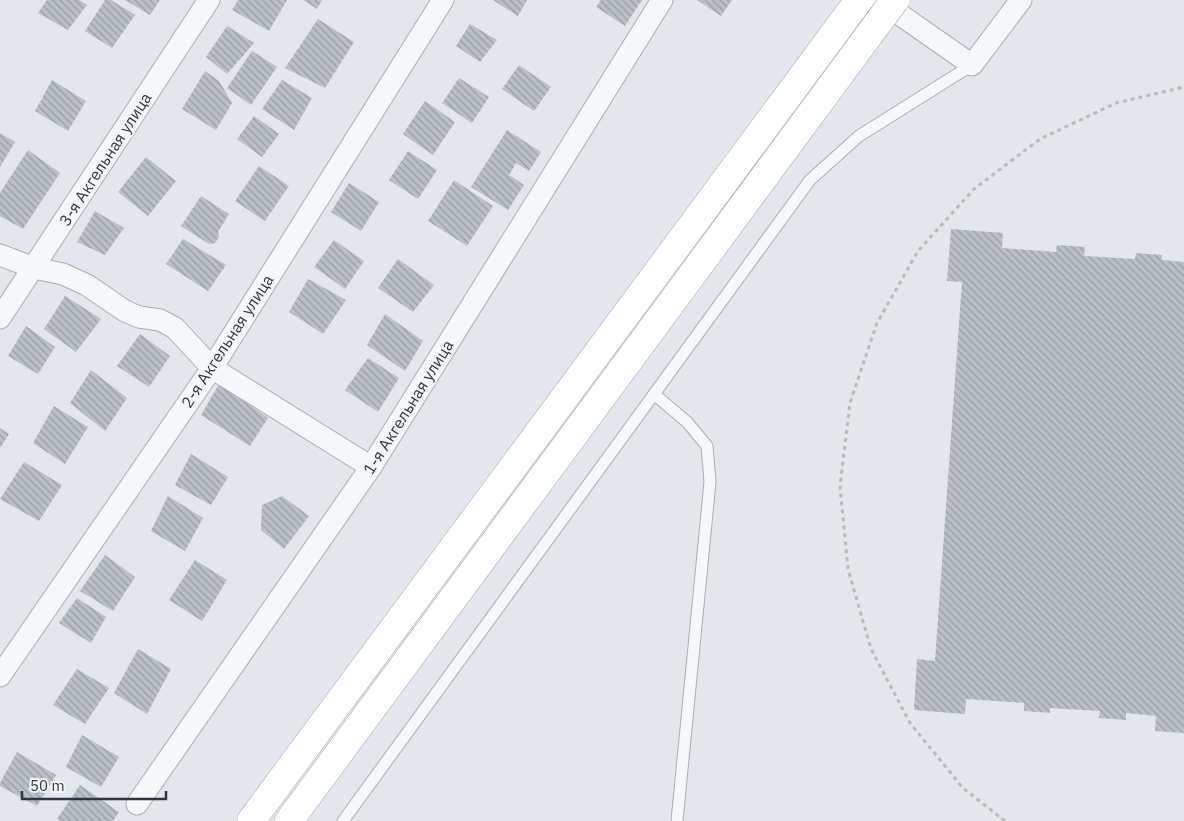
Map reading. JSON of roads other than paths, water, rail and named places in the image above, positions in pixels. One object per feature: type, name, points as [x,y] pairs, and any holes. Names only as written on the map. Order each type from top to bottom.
[{"type":"main road","points":[[289,821],[895,0]]},
{"type":"main road","points":[[251,821],[852,9]]},
{"type":"street","name":"3-я Акгельная улица","points":[[0,318],[209,0]]},
{"type":"street","name":"2-я Акгельная улица","points":[[0,676],[212,368],[443,0]]},
{"type":"street","name":"1-я Акгельная улица","points":[[137,804],[371,467],[662,0]]},
{"type":"street","points":[[879,0],[972,65],[1021,0]]},
{"type":"street","points":[[0,255],[34,268],[63,274],[87,284],[125,311],[139,317],[160,320],[175,328],[212,368],[371,467]]},
{"type":"lane","points":[[343,821],[810,180],[859,136],[972,65]]},
{"type":"lane","points":[[654,394],[687,422],[707,446],[710,482],[677,821]]}]
